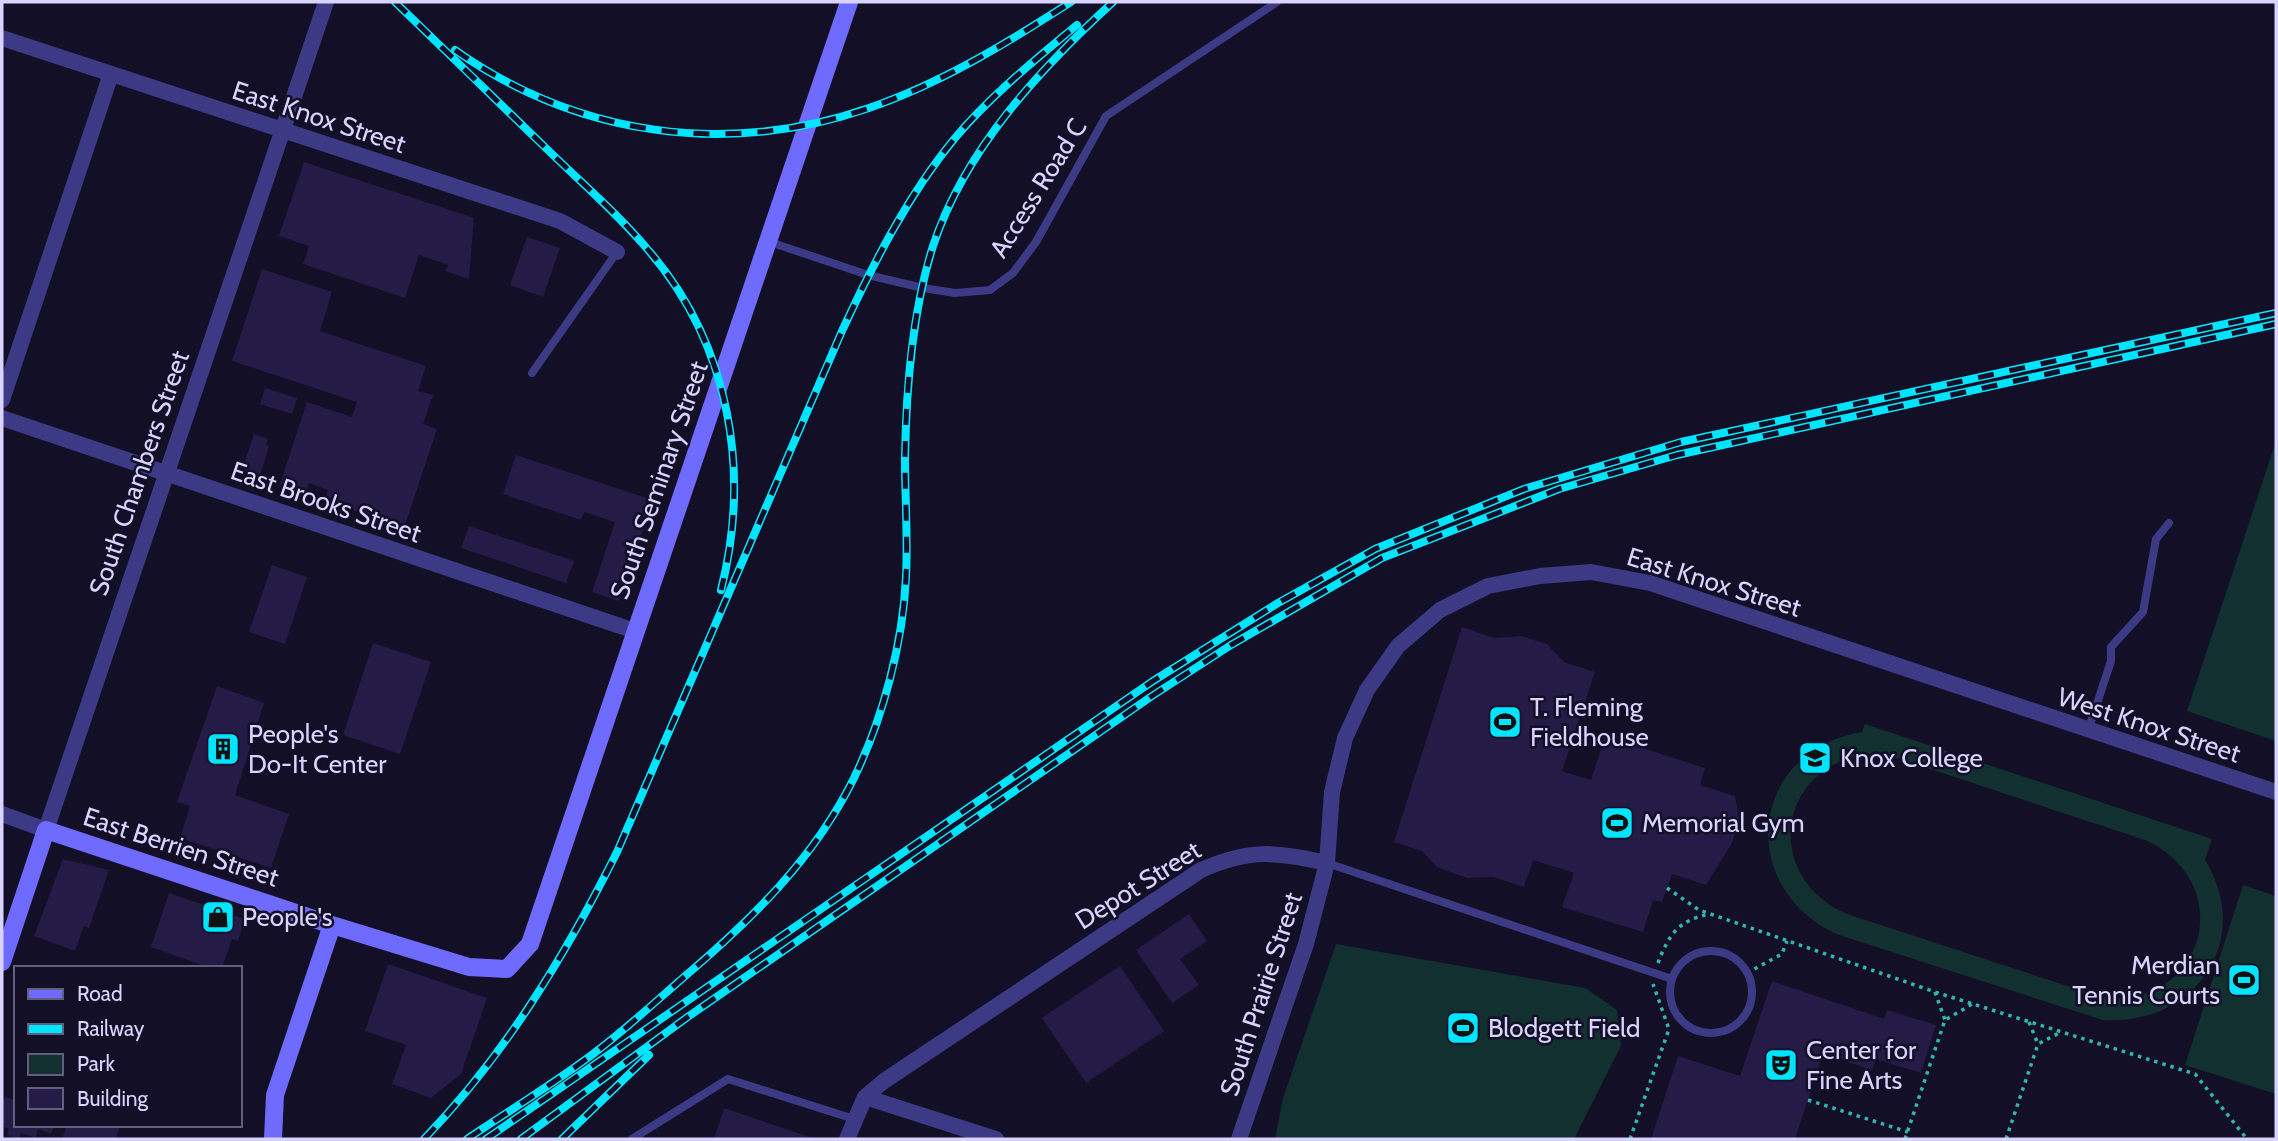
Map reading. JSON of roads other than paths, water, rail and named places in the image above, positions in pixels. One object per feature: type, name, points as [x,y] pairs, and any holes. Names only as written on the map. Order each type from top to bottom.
[{"type":"street","name":"South Chambers Street","points":[[2,962],[326,2]]},
{"type":"street","name":"South Seminary Street","points":[[507,969],[530,944],[849,2]]},
{"type":"street","name":"East Knox Street","points":[[2,38],[560,221],[617,252]]},
{"type":"street","points":[[2,400],[111,74]]},
{"type":"street","name":"East Brooks Street","points":[[2,418],[635,631]]},
{"type":"street","name":"East Knox Street","points":[[1327,863],[1332,792],[1345,738],[1367,690],[1398,646],[1432,617],[1488,586],[1540,576],[1591,572],[1650,583],[2007,705]]},
{"type":"street","name":"West Knox Street","points":[[2007,705],[2276,792]]},
{"type":"street","name":"East Berrien Street","points":[[2,814],[332,925],[469,967],[507,969]]},
{"type":"street","name":"Depot Street","points":[[865,1097],[884,1081],[1200,870],[1235,855],[1285,854],[1327,863]]},
{"type":"street","name":"South Prairie Street","points":[[1239,1139],[1307,944],[1327,863]]},
{"type":"street","points":[[273,1139],[275,1095],[332,925]]},
{"type":"street","points":[[847,1139],[853,1119],[865,1097],[996,1139]]},
{"type":"lane","name":"Access Road C","points":[[767,241],[868,275],[923,288],[955,293],[990,290],[1013,272],[1036,242],[1106,116],[1277,2]]},
{"type":"lane","points":[[532,373],[617,252]]},
{"type":"lane","points":[[2088,731],[2111,661],[2111,647],[2143,611],[2156,539],[2169,523]]},
{"type":"lane","name":"Depot Street","points":[[1327,863],[1672,979]]},
{"type":"lane","points":[[1711,951],[1735,958],[1747,973],[1753,993],[1750,1007],[1743,1019],[1732,1028],[1719,1033],[1691,1028],[1680,1019],[1672,1007],[1672,979],[1687,958],[1711,951]]},
{"type":"lane","points":[[632,1139],[728,1079],[853,1119]]},
{"type":"railway","points":[[395,2],[626,225],[677,288],[699,327],[715,368],[727,412],[733,456],[734,500],[730,545],[721,590]]},
{"type":"railway","points":[[455,50],[502,79],[551,102],[602,119],[654,130],[708,134],[762,132],[815,123],[896,98],[973,61],[1071,2]]},
{"type":"railway","points":[[467,1139],[593,1054],[734,933],[801,861],[838,807],[874,731],[890,680],[901,628],[907,562],[905,459],[909,378],[915,324],[933,246],[964,176],[985,144],[1032,83],[1113,2]]},
{"type":"railway","points":[[424,1139],[507,1039],[554,966],[597,891],[617,852],[842,331],[892,231],[955,138],[1013,79],[1077,25]]},
{"type":"railway","points":[[486,1139],[1153,681],[1278,603],[1375,549],[1524,489],[1681,442],[2276,313]]},
{"type":"railway","points":[[521,1139],[689,1016],[1152,696],[1231,645],[1382,558],[1559,489],[1677,455],[2276,324]]},
{"type":"railway","points":[[562,1139],[649,1055]]},
{"type":"place","name":"T. Fleming Fieldhouse","points":[[1505,722]]},
{"type":"place","name":"People's Do-It Center","points":[[223,749]]},
{"type":"place","name":"Knox College","points":[[1815,758]]},
{"type":"place","name":"Memorial Gym","points":[[1617,823]]},
{"type":"place","name":"People's","points":[[218,917]]},
{"type":"place","name":"Merdian Tennis Courts","points":[[2244,980]]},
{"type":"place","name":"Blodgett Field","points":[[1463,1028]]},
{"type":"place","name":"Center for Fine Arts","points":[[1781,1065]]}]
